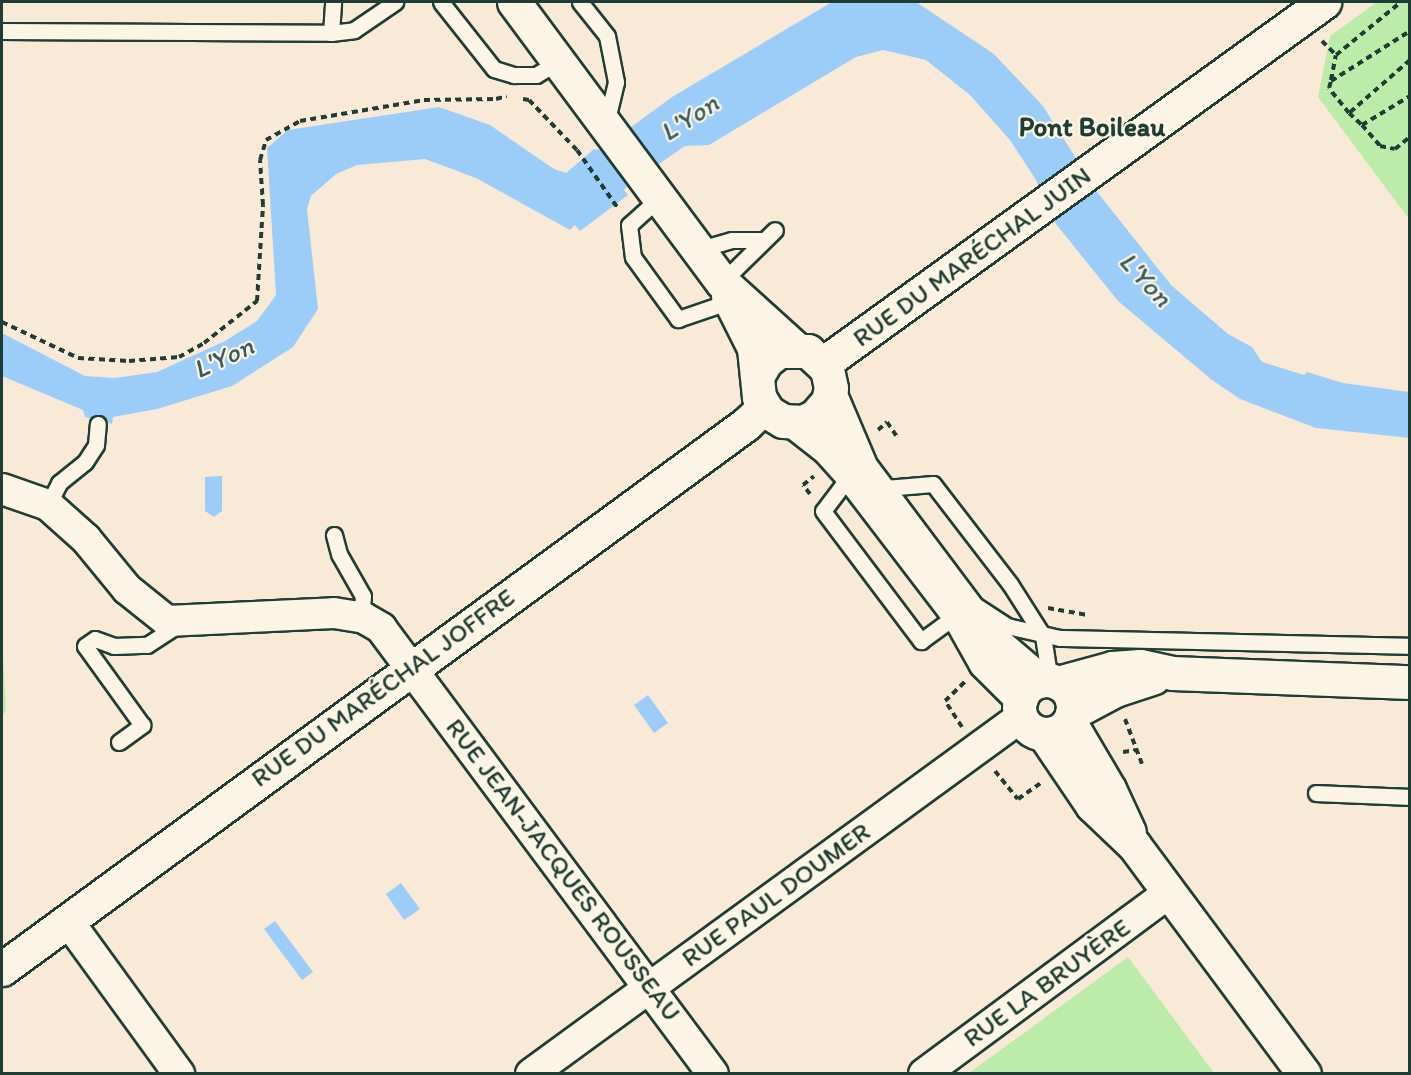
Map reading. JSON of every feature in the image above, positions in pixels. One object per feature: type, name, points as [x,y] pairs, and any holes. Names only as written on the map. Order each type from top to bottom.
[{"type":"main road","points":[[514,2],[556,63],[606,127],[726,291],[753,348],[758,375],[757,391],[764,407],[778,419],[796,423],[866,474]]},
{"type":"main road","name":"RUE DU MARÉCHAL JUIN","points":[[824,363],[1036,212],[1312,10]]},
{"type":"main road","points":[[726,291],[795,348],[808,351],[824,363],[830,375],[830,395],[866,474],[896,529],[958,614],[1047,704],[1109,789],[1134,845]]},
{"type":"main road","points":[[758,375],[772,355],[795,348]]},
{"type":"main road","points":[[796,423],[815,416],[830,395]]},
{"type":"main road","name":"RUE DU MARÉCHAL JOFFRE","points":[[2,969],[746,424],[764,407]]},
{"type":"main road","points":[[1047,704],[1172,673],[1410,682]]},
{"type":"main road","points":[[1047,704],[1065,766],[1092,805],[1134,845],[1304,1074]]},
{"type":"street","points":[[2,489],[48,505],[86,539],[127,589],[166,621],[334,613],[361,618]]},
{"type":"street","name":"RUE JEAN-JACQUES ROUSSEAU","points":[[361,618],[381,628],[412,667],[649,984],[713,1074]]},
{"type":"street","name":"RUE PAUL DOUMER","points":[[531,1074],[649,984],[977,748],[1047,704]]},
{"type":"street","name":"RUE LA BRUYÈRE","points":[[924,1074],[1170,892]]},
{"type":"street","points":[[68,921],[179,1074]]},
{"type":"lane","points":[[332,33],[333,2]]},
{"type":"lane","points":[[2,31],[332,33],[354,30],[395,2]]},
{"type":"lane","points":[[441,2],[494,69],[514,75],[536,75],[556,63]]},
{"type":"lane","points":[[580,2],[607,36],[616,82],[606,127]]},
{"type":"lane","points":[[653,192],[629,225],[633,258],[678,319],[726,291],[761,240],[775,230]]},
{"type":"lane","points":[[697,250],[732,240],[761,240]]},
{"type":"lane","points":[[48,505],[59,483],[85,462],[96,445],[98,424]]},
{"type":"lane","points":[[866,474],[975,605],[1007,626],[1043,636],[1410,646]]},
{"type":"lane","points":[[958,614],[921,641],[824,511],[866,474],[933,484],[1010,584],[1043,636],[1047,704]]},
{"type":"lane","points":[[334,535],[339,554],[363,596],[361,618]]},
{"type":"lane","points":[[119,742],[142,725],[85,646],[95,639],[114,646],[147,645],[181,622]]},
{"type":"lane","points":[[1316,793],[1410,797]]},
{"type":"path","points":[[1336,56],[1401,2]]},
{"type":"path","points":[[1312,10],[1336,56],[1329,88],[1380,146],[1395,149],[1409,139]]},
{"type":"path","points":[[1331,81],[1410,31]]},
{"type":"path","points":[[1349,113],[1410,60]]},
{"type":"path","points":[[2,322],[78,358],[129,361],[179,357],[204,343],[257,301],[263,205],[260,160],[266,140],[300,121],[424,100],[496,99],[505,95],[529,100],[577,150],[618,208]]},
{"type":"path","points":[[1362,125],[1410,96]]},
{"type":"path","points":[[977,748],[1018,799],[1065,766]]},
{"type":"path","points":[[1137,750],[1142,764]]},
{"type":"green space","points":[[1377,2],[1409,2],[1409,219],[1318,97],[1330,36]]},
{"type":"green space","points":[[2,640],[6,710],[2,716]]},
{"type":"green space","points":[[1128,957],[1214,1073],[969,1073],[1117,965]]},
{"type":"water","name":"L'Yon","points":[[832,2],[916,2],[994,54],[1043,106],[1098,193],[1171,285],[1228,334],[1252,347],[1262,362],[1304,375],[1307,372],[1343,383],[1409,392],[1410,438],[1316,428],[1240,399],[1212,380],[1118,301],[1056,224],[1036,180],[1010,140],[970,95],[926,60],[883,50],[856,57],[709,145],[685,146],[627,186],[624,190],[628,195],[580,231],[575,225],[570,230],[476,178],[425,159],[357,165],[336,174],[311,196],[307,209],[318,309],[293,347],[232,386],[157,409],[113,417],[112,424],[85,417],[83,410],[2,376],[2,333],[85,376],[115,378],[157,372],[225,341],[257,321],[276,295],[267,148],[288,130],[439,107],[490,125],[554,169],[566,173],[594,149],[600,150],[672,97]]},
{"type":"water","points":[[222,476],[222,511],[214,517],[205,511],[205,477]]},
{"type":"water","points":[[648,695],[668,723],[654,733],[634,705]]},
{"type":"water","points":[[401,883],[420,909],[404,920],[386,894]]},
{"type":"water","points":[[275,921],[313,972],[302,980],[264,929]]},
{"type":"district","name":"Pont Boileau","points":[[1092,127]]}]
